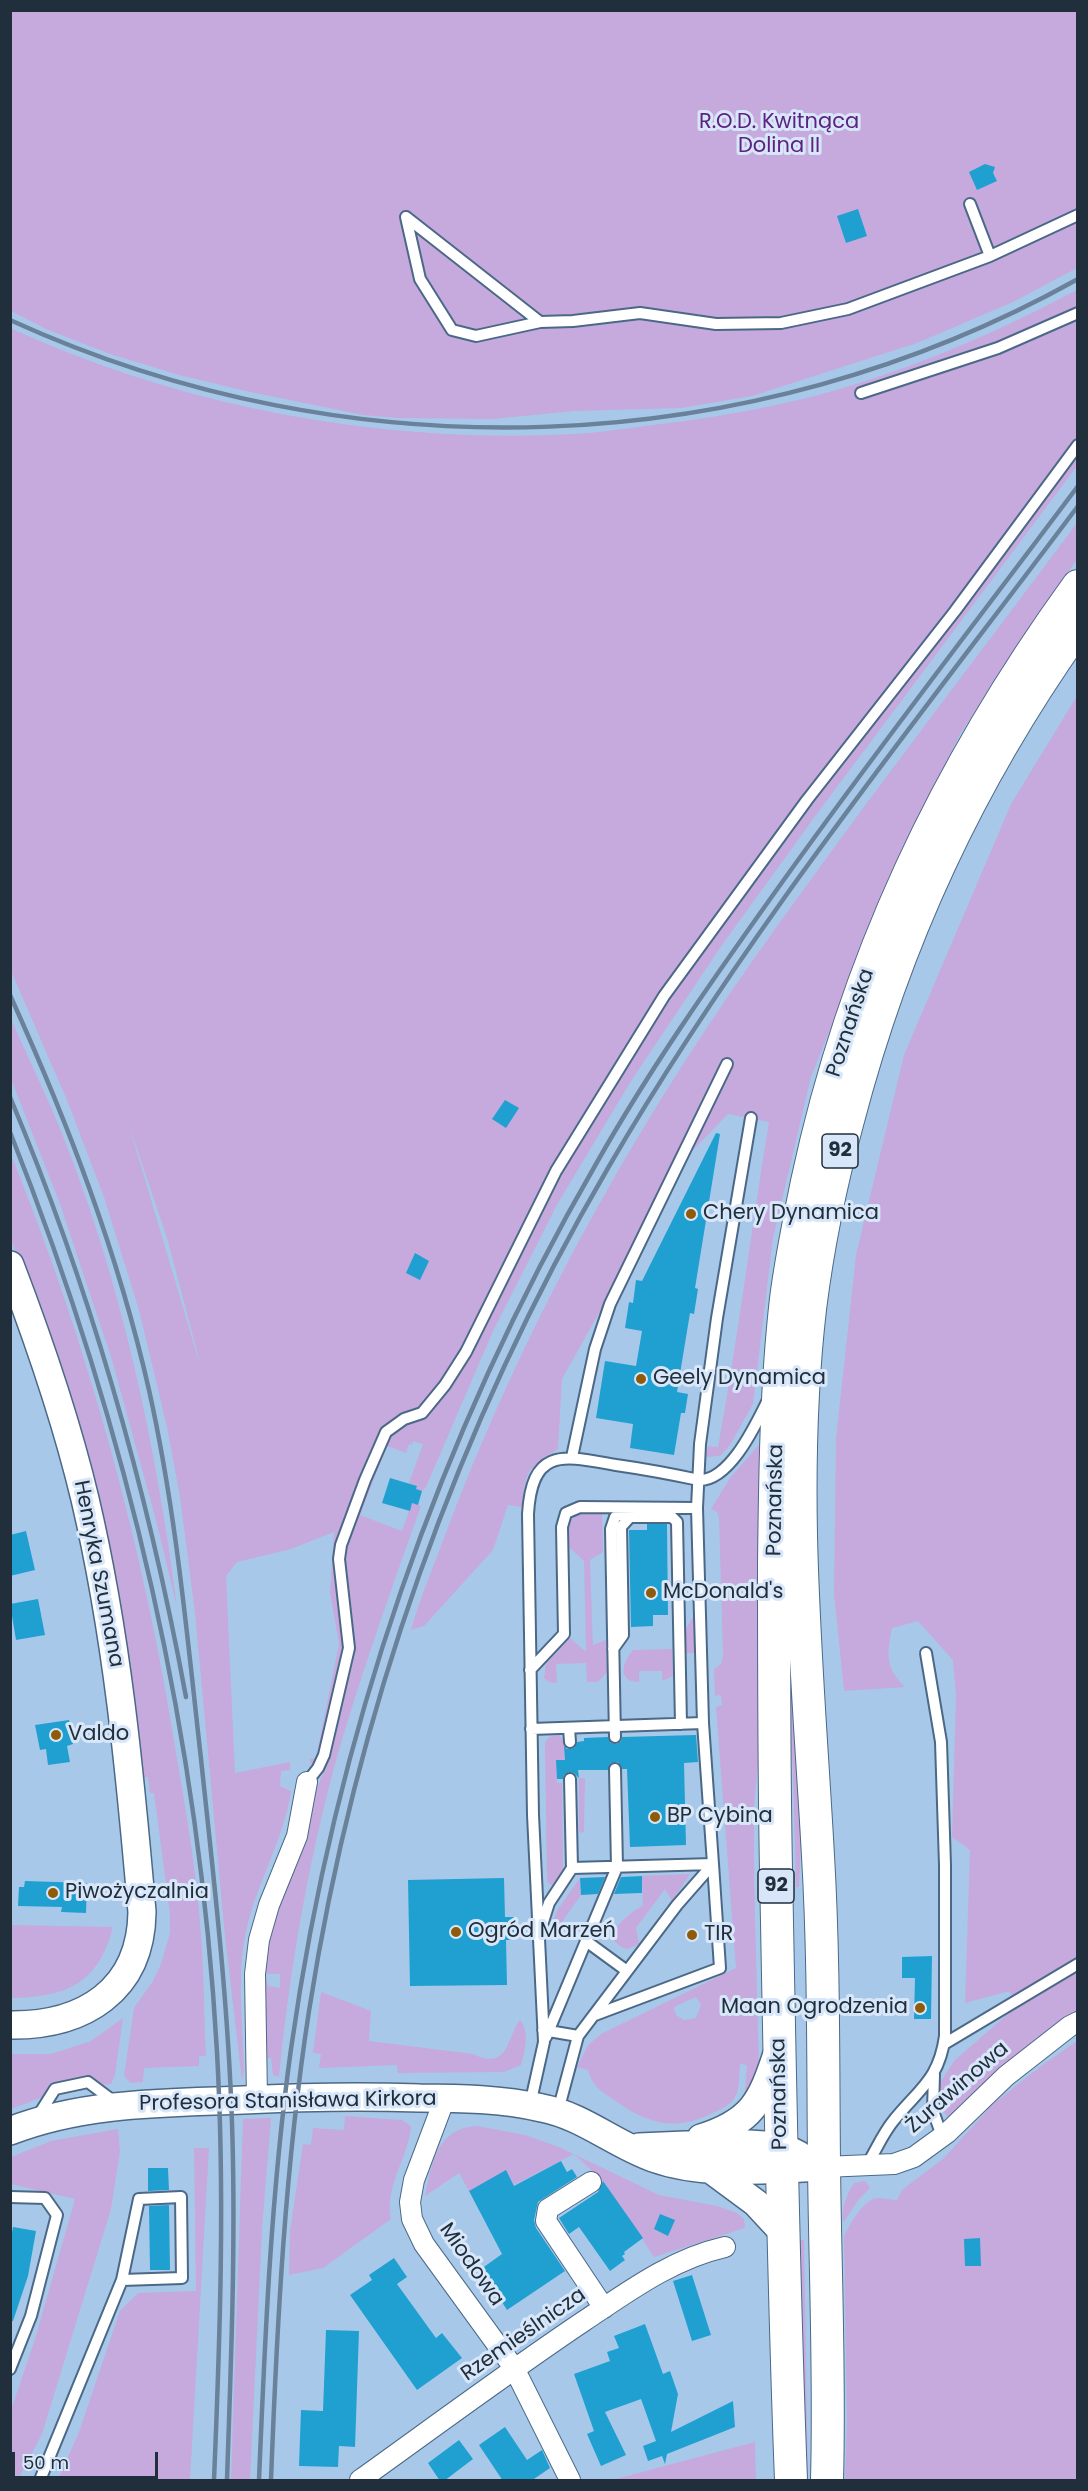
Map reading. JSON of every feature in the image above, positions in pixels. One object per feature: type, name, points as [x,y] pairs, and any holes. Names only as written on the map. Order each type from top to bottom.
[{"type":"main road","name":"Poznańska","points":[[791,2481],[782,2231],[773,1699],[779,1379],[788,1287],[811,1166],[825,1107],[864,978],[908,871],[956,776],[1026,660],[1077,586]]},
{"type":"main road","name":"Poznańska","points":[[827,2481],[828,2371],[820,1900],[800,1542],[805,1368],[820,1240],[853,1099],[881,1006],[912,924],[938,864],[975,792],[1027,702],[1077,627]]},
{"type":"street","name":"Henryka Szumana","points":[[10,1265],[47,1367],[72,1448],[93,1536],[118,1677],[141,1892],[142,1927],[126,1971],[110,1993],[86,2011],[70,2018],[41,2025],[10,2025]]},
{"type":"street","points":[[257,2099],[255,1974],[259,1940],[269,1905],[297,1836],[307,1782]]},
{"type":"street","name":"Żurawinowa","points":[[824,2167],[894,2164],[905,2161],[927,2149],[1006,2076],[1077,2022]]},
{"type":"street","points":[[683,2144],[733,2127],[752,2110],[766,2087],[779,2045]]},
{"type":"street","name":"Profesora Stanisława Kirkora","points":[[22,2126],[82,2111],[121,2107],[350,2096],[445,2098],[530,2105],[557,2111],[577,2119],[630,2148],[672,2163],[710,2169],[781,2157]]},
{"type":"street","name":"Miodowa","points":[[445,2098],[414,2180],[410,2202],[412,2219],[424,2244],[514,2368],[570,2481]]},
{"type":"street","name":"Profesora Stanisława Kirkora","points":[[630,2148],[683,2144],[781,2157],[824,2167]]},
{"type":"street","points":[[710,2169],[756,2203],[782,2231]]},
{"type":"street","points":[[591,2182],[548,2209],[546,2221],[604,2308]]},
{"type":"street","name":"Rzemieślnicza","points":[[360,2481],[514,2368],[604,2308],[680,2261],[725,2247]]},
{"type":"lane","points":[[970,204],[990,256]]},
{"type":"lane","points":[[540,322],[406,217],[420,279],[452,330],[476,336],[540,322],[573,321],[640,313],[716,324],[781,323],[848,309],[990,256],[1077,215]]},
{"type":"lane","points":[[861,393],[998,348],[1077,313]]},
{"type":"lane","points":[[307,1782],[318,1768],[324,1755],[349,1648],[339,1559],[341,1545],[364,1480],[386,1432],[404,1419],[422,1413],[445,1385],[466,1352],[556,1171],[664,996],[807,801],[956,611],[1077,445]]},
{"type":"lane","points":[[572,1457],[595,1349],[610,1304],[727,1064]]},
{"type":"lane","points":[[593,2016],[720,1968],[703,1723],[697,1508],[700,1444],[717,1318],[751,1118]]},
{"type":"lane","points":[[545,2034],[531,1744],[528,1514],[530,1491],[534,1479],[542,1469],[558,1459],[572,1457],[699,1480],[717,1476],[749,1435],[779,1379]]},
{"type":"lane","points":[[530,1670],[564,1634],[562,1527],[566,1513],[580,1507],[697,1508]]},
{"type":"lane","points":[[614,1732],[611,1529],[615,1517],[637,1508]]},
{"type":"lane","points":[[613,1649],[623,1635],[621,1527],[630,1517],[672,1517],[677,1522],[681,1724]]},
{"type":"lane","points":[[926,1653],[940,1742],[946,1965],[944,2044],[934,2074],[933,2111],[942,2136]]},
{"type":"lane","points":[[531,1729],[569,1728],[614,1732],[703,1723]]},
{"type":"lane","points":[[569,1728],[570,1742]]},
{"type":"lane","points":[[530,2105],[545,2034],[617,1867],[615,1769]]},
{"type":"lane","points":[[540,1931],[549,1904],[572,1868],[570,1779]]},
{"type":"lane","points":[[572,1868],[712,1864]]},
{"type":"lane","points":[[557,2111],[578,2036],[677,1905],[712,1864]]},
{"type":"lane","points":[[586,1941],[627,1971]]},
{"type":"lane","points":[[944,2044],[1077,1964]]},
{"type":"lane","points":[[545,2034],[578,2036]]},
{"type":"lane","points":[[867,2165],[893,2121],[920,2093],[934,2074]]},
{"type":"lane","points":[[10,2197],[45,2198],[57,2215],[32,2316],[10,2369]]},
{"type":"lane","points":[[40,2481],[122,2280],[139,2199],[181,2198],[182,2278],[122,2280]]},
{"type":"green space","name":"R.O.D. Kwitnąca Dolina II","points":[[10,11],[1077,11],[1077,268],[1013,302],[917,343],[752,396],[681,408],[575,411],[492,419],[398,418],[363,415],[179,375],[110,354],[46,329],[11,311]]},
{"type":"green space","points":[[1077,290],[1077,466],[816,815],[722,945],[631,1081],[558,1203],[493,1331],[426,1487],[422,1491],[409,1483],[423,1444],[413,1441],[412,1445],[409,1444],[406,1453],[387,1446],[360,1515],[402,1531],[412,1503],[421,1506],[360,1683],[330,1784],[302,1908],[279,2077],[273,2075],[271,2058],[265,2058],[263,1955],[314,1795],[329,1759],[319,1757],[313,1768],[309,1759],[316,1758],[339,1644],[330,1592],[334,1532],[291,1549],[237,1562],[226,1576],[235,1773],[290,1762],[290,1770],[281,1771],[280,1786],[291,1791],[283,1826],[252,1910],[244,1944],[241,1980],[244,2070],[242,2081],[225,1936],[195,1613],[180,1497],[167,1427],[139,1310],[104,1197],[67,1100],[11,971],[10,328],[77,356],[145,380],[285,415],[357,426],[429,433],[501,436],[610,431],[724,415],[776,405],[882,376],[995,330]],"holes":[[[128,1122],[167,1238],[199,1359],[198,1358]],[[265,1974],[280,1974],[280,1988],[268,1986]]]},
{"type":"green space","points":[[1077,523],[1077,559],[960,734],[895,867],[811,1077],[773,1238],[753,1404],[730,1445],[720,1456],[705,1457],[708,1446],[718,1447],[769,1122],[728,1114],[666,1178],[614,1286],[562,1379],[558,1449],[539,1462],[530,1472],[525,1485],[522,1507],[508,1505],[493,1550],[424,1626],[411,1630],[444,1538],[506,1387],[579,1241],[661,1099],[705,1030],[791,907]]},
{"type":"green space","points":[[1077,696],[1077,2017],[1035,2039],[952,2121],[937,2105],[938,2086],[954,2061],[1017,2006],[1009,1991],[965,2003],[970,1850],[952,1837],[956,1696],[953,1660],[918,1621],[892,1628],[889,1660],[898,1680],[905,1687],[844,1691],[834,1593],[836,1439],[856,1255],[904,1055],[1011,804]]},
{"type":"green space","points":[[11,1019],[63,1136],[84,1193],[120,1309],[148,1427],[177,1607],[156,1520],[112,1360],[60,1204],[11,1079]]},
{"type":"green space","points":[[10,1152],[65,1300],[89,1375],[131,1527],[164,1681],[191,1847],[201,1935],[206,2056],[199,2056],[199,2066],[144,2068],[143,2082],[131,2083],[124,2076],[134,2008],[153,1981],[161,1964],[170,1933],[170,1914],[154,1793],[150,1793],[148,1777],[138,1778],[53,1358],[11,1239]]},
{"type":"green space","points":[[762,1441],[759,1754],[754,1804],[759,2071],[744,2105],[747,2065],[740,2064],[738,2089],[728,2105],[699,2119],[674,2124],[662,2123],[638,2115],[626,2108],[598,2088],[588,2070],[577,2067],[588,2045],[601,2034],[736,1968],[716,1707],[722,1705],[721,1695],[715,1696],[714,1669],[721,1664],[723,1655],[719,1517],[717,1512],[711,1509],[730,1478]],"holes":[[[696,1997],[701,2005],[696,2018],[684,2020],[676,2015],[674,2008]]]},
{"type":"green space","points":[[602,1513],[603,1552],[590,1560],[593,1645],[606,1640],[607,1672],[598,1682],[587,1682],[586,1663],[556,1664],[557,1683],[549,1682],[544,1678],[546,1664],[570,1638],[586,1652],[584,1561],[568,1546],[568,1530],[571,1522],[577,1515]]},
{"type":"green space","points":[[787,1555],[803,1799],[799,1887],[796,1887],[793,1770],[788,1714]]},
{"type":"green space","points":[[695,1613],[696,1653],[684,1653],[683,1634]]},
{"type":"green space","points":[[672,1649],[673,1676],[662,1681],[662,1671],[639,1671],[639,1682],[627,1679],[624,1675],[624,1665],[633,1650]]},
{"type":"green space","points":[[559,1735],[564,1742],[565,1760],[557,1761],[557,1783],[562,1783],[563,1870],[554,1885],[550,1885],[547,1881],[545,1743],[549,1737]]},
{"type":"green space","points":[[579,1778],[585,1778],[584,1832],[581,1833],[579,1831]]},
{"type":"green space","points":[[690,1874],[672,1901],[665,1889],[636,1928],[639,1944],[628,1949],[621,1947],[612,1939],[616,1928],[628,1915],[643,1905],[642,1876]]},
{"type":"green space","points":[[580,1878],[581,1895],[554,1933],[551,1926],[558,1909]]},
{"type":"green space","points":[[11,1925],[113,1927],[99,1962],[77,1984],[48,1994],[11,1998]]},
{"type":"green space","points":[[321,1992],[371,2011],[369,2041],[473,2054],[485,2058],[501,2055],[520,2020],[526,2036],[521,2065],[504,2072],[398,2073],[397,2065],[319,2068],[321,2054],[313,2053]]},
{"type":"green space","points":[[123,2018],[115,2075],[111,2084],[100,2085],[90,2076],[52,2087],[43,2097],[11,2109],[10,2054],[51,2054],[91,2041]]},
{"type":"green space","points":[[1077,2041],[1077,2480],[845,2480],[847,2425],[844,2236],[866,2204],[877,2198],[897,2200],[902,2190],[944,2158],[992,2105]]},
{"type":"green space","points":[[345,2116],[402,2120],[411,2126],[391,2195],[391,2219],[323,2268],[289,2275],[290,2231],[303,2144],[311,2145],[313,2128],[344,2130]]},
{"type":"green space","points":[[271,2118],[262,2229],[250,2480],[231,2480],[243,2119]]},
{"type":"green space","points":[[477,2126],[525,2135],[574,2154],[514,2185],[506,2171],[469,2191],[459,2173],[425,2196],[434,2160],[444,2141],[463,2128]]},
{"type":"green space","points":[[118,2129],[120,2151],[111,2209],[42,2434],[18,2480],[11,2480],[11,2410],[35,2339],[75,2199],[11,2184],[11,2157],[51,2141]]},
{"type":"green space","points":[[194,2148],[209,2148],[190,2480],[58,2480],[79,2432],[120,2311],[138,2293],[196,2291]]},
{"type":"green space","points":[[574,2154],[659,2195],[717,2206],[737,2213],[744,2219],[745,2228],[654,2257],[603,2181]]},
{"type":"green space","points":[[865,2181],[870,2188],[859,2199],[843,2223],[843,2207],[854,2183]]},
{"type":"green space","points":[[793,2240],[804,2240],[808,2480],[803,2480]]},
{"type":"green space","points":[[755,2442],[756,2480],[612,2480]]},
{"type":"building","points":[[985,164],[995,167],[993,173],[997,181],[977,190],[969,172]]},
{"type":"building","points":[[858,209],[867,236],[846,243],[837,216]]},
{"type":"building","points":[[505,1100],[519,1108],[506,1128],[492,1119]]},
{"type":"building","name":"Geely Dynamica","points":[[716,1133],[720,1134],[695,1288],[698,1289],[694,1314],[690,1313],[677,1392],[688,1394],[685,1413],[681,1413],[674,1455],[630,1448],[633,1424],[596,1418],[605,1361],[636,1366],[642,1331],[625,1328],[629,1302],[633,1303],[636,1280],[642,1281]]},
{"type":"building","points":[[415,1253],[429,1261],[420,1280],[406,1273]]},
{"type":"building","points":[[390,1478],[417,1486],[416,1489],[422,1491],[418,1505],[412,1503],[410,1511],[382,1503]]},
{"type":"building","points":[[647,1524],[667,1524],[668,1615],[653,1615],[653,1626],[631,1627],[629,1530],[647,1530]]},
{"type":"building","points":[[26,1531],[35,1570],[10,1576],[10,1535]]},
{"type":"building","points":[[38,1599],[45,1635],[16,1640],[10,1604]]},
{"type":"building","points":[[69,1720],[73,1744],[67,1746],[70,1762],[48,1765],[46,1749],[40,1750],[35,1725]]},
{"type":"building","points":[[696,1735],[698,1762],[684,1763],[686,1845],[630,1847],[627,1769],[622,1769],[618,1762],[611,1763],[608,1770],[578,1770],[579,1778],[569,1772],[564,1775],[563,1779],[557,1779],[556,1760],[565,1760],[564,1746],[567,1749],[574,1748],[577,1742],[584,1741],[584,1738],[608,1737],[611,1743],[616,1744],[621,1741],[622,1737]]},
{"type":"building","points":[[642,1876],[642,1893],[614,1894],[621,1877]]},
{"type":"building","points":[[605,1877],[598,1894],[581,1895],[580,1878]]},
{"type":"building","points":[[504,1878],[505,1917],[514,1917],[514,1940],[506,1940],[507,1985],[410,1986],[408,1880]]},
{"type":"building","name":"Piwożyczalnia","points":[[25,1881],[87,1883],[86,1913],[61,1912],[62,1907],[18,1906],[19,1887],[24,1887]]},
{"type":"building","points":[[932,1956],[931,2019],[914,2019],[915,1978],[902,1978],[902,1957]]},
{"type":"building","points":[[561,2161],[567,2172],[572,2169],[577,2177],[538,2202],[534,2220],[536,2228],[565,2271],[507,2310],[481,2269],[502,2254],[469,2191],[506,2170],[514,2186]]},
{"type":"building","points":[[148,2168],[168,2168],[169,2190],[148,2191]]},
{"type":"building","points":[[603,2181],[643,2238],[624,2252],[622,2256],[625,2260],[610,2271],[579,2227],[569,2234],[559,2218],[598,2192]]},
{"type":"building","points":[[169,2205],[170,2270],[150,2270],[149,2206]]},
{"type":"building","points":[[660,2214],[675,2220],[668,2236],[654,2229]]},
{"type":"building","points":[[13,2227],[36,2231],[28,2276],[13,2321],[10,2321],[10,2243]]},
{"type":"building","points":[[980,2238],[981,2266],[965,2266],[964,2239]]},
{"type":"building","points":[[394,2258],[407,2277],[397,2284],[436,2338],[442,2333],[462,2358],[417,2390],[350,2295],[372,2280],[369,2275]]},
{"type":"building","points":[[692,2275],[711,2335],[692,2341],[673,2281]]},
{"type":"building","points":[[645,2324],[663,2374],[670,2371],[678,2394],[671,2432],[733,2401],[735,2427],[667,2454],[665,2464],[662,2456],[648,2461],[643,2446],[656,2441],[641,2399],[605,2412],[626,2455],[601,2466],[587,2434],[594,2431],[574,2374],[610,2361],[607,2352],[619,2348],[614,2336]]},
{"type":"building","points":[[326,2330],[359,2331],[355,2447],[339,2446],[338,2467],[299,2466],[301,2410],[323,2411]]},
{"type":"building","points":[[505,2427],[527,2460],[542,2450],[550,2468],[531,2481],[503,2481],[479,2445]]},
{"type":"building","points":[[459,2440],[473,2459],[444,2481],[440,2481],[428,2463]]},
{"type":"railway","points":[[10,320],[140,371],[275,405],[411,424],[549,427],[686,414],[821,385],[952,340],[1078,279]]},
{"type":"railway","points":[[259,2480],[266,2318],[278,2157],[291,2049],[310,1933],[335,1817],[365,1704],[401,1592],[442,1482],[488,1374],[539,1268],[616,1129],[659,1061],[810,843],[1078,486]]},
{"type":"railway","points":[[271,2480],[279,2304],[288,2186],[309,2011],[329,1900],[354,1791],[384,1682],[419,1575],[459,1470],[504,1367],[554,1266],[608,1168],[661,1081],[716,996],[833,830],[1078,506]]},
{"type":"railway","points":[[10,995],[52,1091],[107,1239],[137,1339],[149,1390],[174,1527],[215,1895],[230,2077],[233,2257],[227,2480]]},
{"type":"railway","points":[[10,1097],[66,1243],[114,1392],[154,1544],[186,1697]]},
{"type":"railway","points":[[10,1132],[52,1243],[89,1355],[122,1469],[151,1584],[194,1816],[208,1934],[217,2052],[221,2159],[221,2266],[214,2480]]},
{"type":"place","name":"Chery Dynamica","points":[[691,1214]]},
{"type":"place","name":"Geely Dynamica","points":[[641,1379]]},
{"type":"place","name":"McDonald's","points":[[651,1593]]},
{"type":"place","name":"Valdo","points":[[56,1735]]},
{"type":"place","name":"BP Cybina","points":[[655,1817]]},
{"type":"place","name":"Piwożyczalnia","points":[[53,1893]]},
{"type":"place","name":"Ogród Marzeń","points":[[456,1932]]},
{"type":"place","name":"TIR","points":[[692,1935]]},
{"type":"place","name":"Maan Ogrodzenia","points":[[920,2008]]}]
